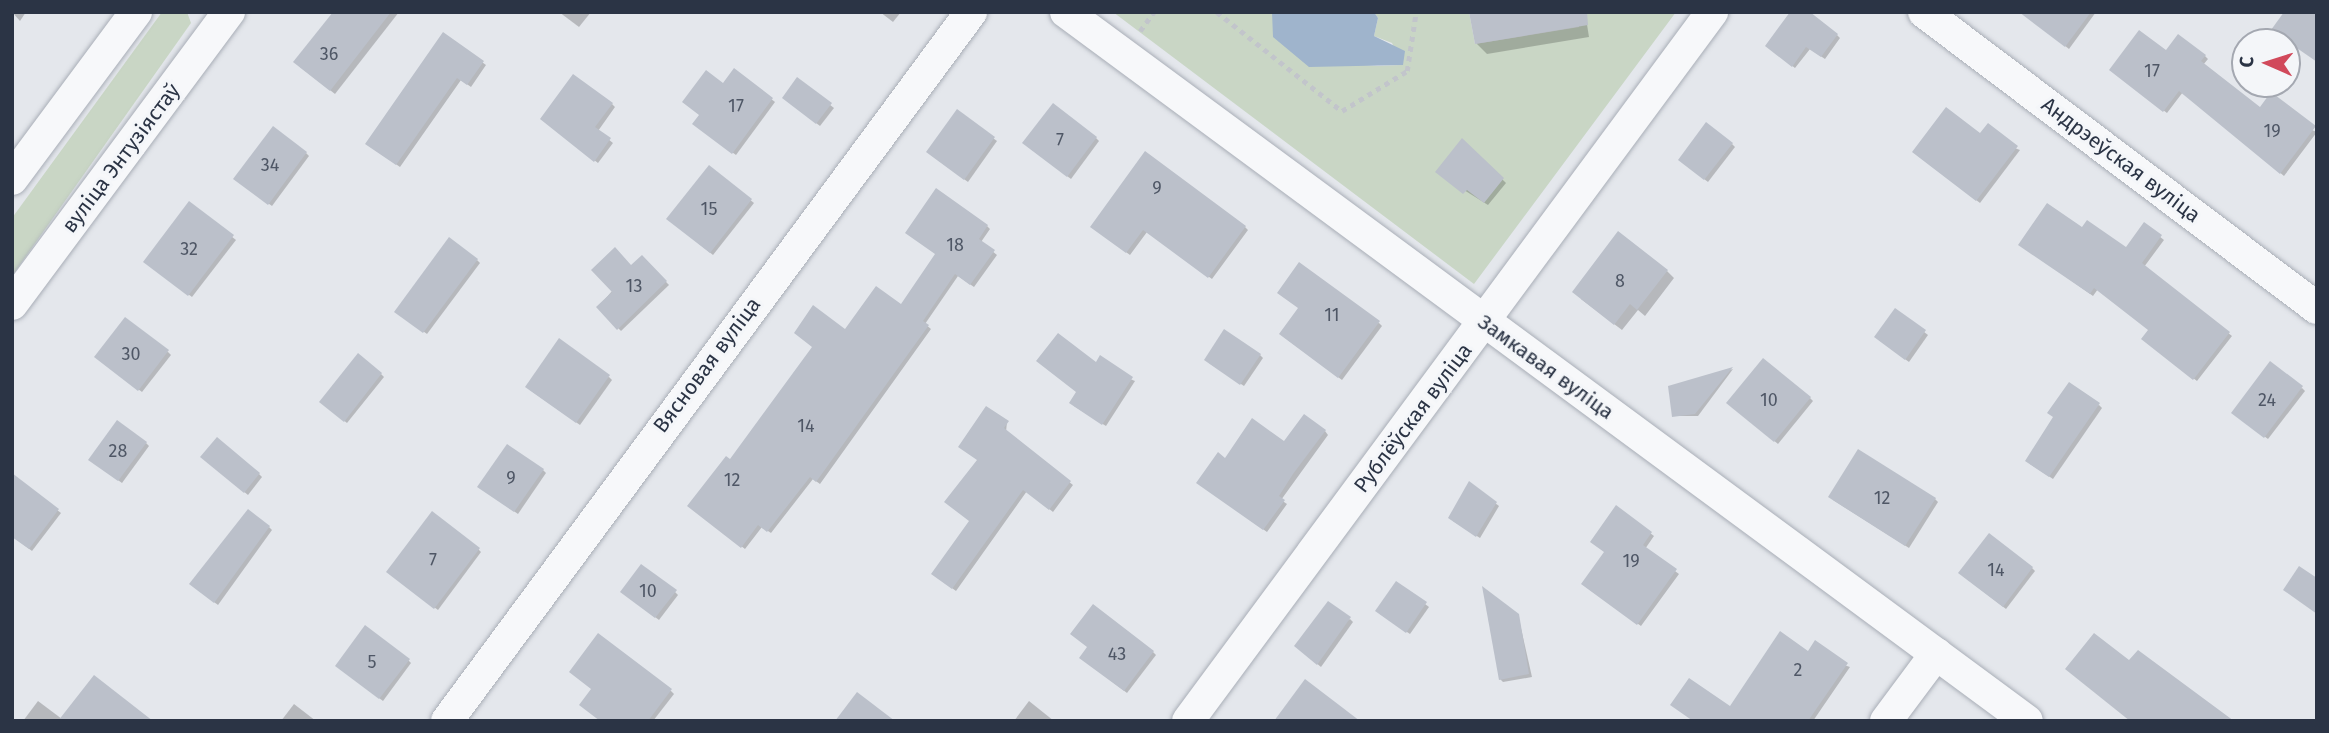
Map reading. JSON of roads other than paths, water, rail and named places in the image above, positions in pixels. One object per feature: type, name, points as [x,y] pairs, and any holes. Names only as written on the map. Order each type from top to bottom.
[{"type":"street","points":[[12,178],[136,12]]},
{"type":"street","name":"Вясновая вуліца","points":[[447,721],[971,12]]},
{"type":"street","name":"Замкавая вуліца","points":[[1066,12],[2027,721]]},
{"type":"street","name":"Рублёўская вуліца","points":[[1188,721],[1712,12]]},
{"type":"street","name":"Андрэеўская вуліца","points":[[1924,12],[2317,308]]},
{"type":"street","name":"вуліца Энтузіястаў","points":[[12,304],[225,14]]},
{"type":"street","points":[[1886,721],[1936,654]]},
{"type":"water","points":[[1272,12],[1374,12],[1378,18],[1374,36],[1405,51],[1403,65],[1309,67],[1273,37]]}]
